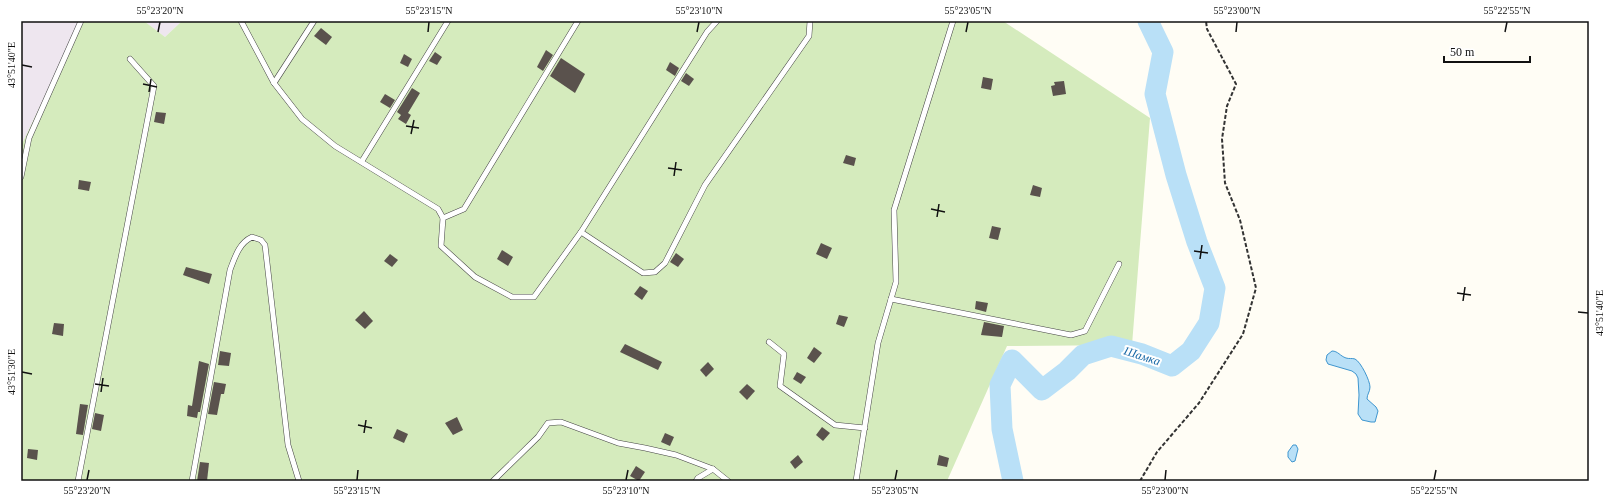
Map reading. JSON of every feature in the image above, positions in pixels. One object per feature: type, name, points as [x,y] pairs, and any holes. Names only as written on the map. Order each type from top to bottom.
[{"type":"lane","points":[[21,177],[28,138],[81,21]]},
{"type":"lane","points":[[241,21],[274,83],[302,119],[335,146],[362,161],[438,209],[443,218],[441,246],[475,277],[512,297],[534,297],[581,232],[706,32],[716,21]]},
{"type":"lane","points":[[274,83],[314,21]]},
{"type":"lane","points":[[362,161],[448,21]]},
{"type":"lane","points":[[443,218],[464,209],[578,21]]},
{"type":"lane","points":[[581,232],[643,273],[654,272],[665,263],[705,185],[809,36],[810,21]]},
{"type":"lane","points":[[856,481],[878,343],[896,282],[894,210],[953,21]]},
{"type":"lane","points":[[78,481],[154,86],[130,59]]},
{"type":"lane","points":[[192,481],[230,270],[238,250],[244,241],[252,237],[261,240],[265,245],[288,445],[299,481]]},
{"type":"lane","points":[[891,299],[1071,335],[1085,331],[1119,264]]},
{"type":"lane","points":[[769,342],[784,354],[780,386],[835,425],[865,428]]},
{"type":"lane","points":[[493,481],[538,437],[548,423],[561,422],[618,443],[676,455],[713,469],[728,481]]},
{"type":"lane","points":[[696,481],[713,469]]},
{"type":"path","points":[[1140,481],[1158,452],[1199,403],[1243,334],[1256,288],[1240,220],[1224,183],[1222,138],[1227,106],[1236,84],[1208,29],[1206,21]]},
{"type":"shaded area","points":[[21,21],[81,21],[21,146]]},
{"type":"shaded area","points":[[144,21],[182,21],[165,37]]},
{"type":"green space","points":[[81,21],[144,21],[165,37],[182,21],[1003,21],[1150,118],[1132,345],[1007,346],[947,481],[21,481],[21,146]]},
{"type":"water","points":[[1332,351],[1346,358],[1355,359],[1367,376],[1370,389],[1367,399],[1376,407],[1378,411],[1375,422],[1362,420],[1358,414],[1358,378],[1352,371],[1328,364],[1326,360],[1327,355]]},
{"type":"water","points":[[1293,445],[1296,445],[1298,449],[1295,461],[1292,462],[1288,457],[1288,452]]},
{"type":"building","points":[[321,28],[332,37],[326,45],[314,36]]},
{"type":"building","points":[[546,50],[553,55],[543,71],[537,67]]},
{"type":"building","points":[[435,52],[442,57],[437,65],[429,61]]},
{"type":"building","points":[[404,54],[412,59],[408,67],[400,63]]},
{"type":"building","points":[[561,58],[585,74],[575,93],[550,76]]},
{"type":"building","points":[[670,62],[679,68],[675,76],[666,70]]},
{"type":"building","points":[[686,73],[694,79],[689,86],[681,81]]},
{"type":"building","points":[[983,77],[993,79],[991,90],[981,88]]},
{"type":"building","points":[[1064,81],[1066,94],[1053,96],[1051,86],[1055,85],[1054,82]]},
{"type":"building","points":[[412,88],[420,93],[408,113],[411,115],[406,124],[398,119],[401,115],[397,112]]},
{"type":"building","points":[[385,94],[395,100],[390,108],[380,102]]},
{"type":"building","points":[[156,112],[166,113],[164,124],[154,122]]},
{"type":"building","points":[[846,155],[856,158],[854,166],[843,163]]},
{"type":"building","points":[[79,180],[91,182],[89,191],[78,189]]},
{"type":"building","points":[[1033,185],[1042,188],[1040,197],[1030,195]]},
{"type":"building","points":[[992,226],[1001,228],[998,240],[989,238]]},
{"type":"building","points":[[821,243],[832,248],[827,259],[816,254]]},
{"type":"building","points":[[502,250],[513,257],[508,266],[497,259]]},
{"type":"building","points":[[676,253],[684,259],[678,267],[670,262]]},
{"type":"building","points":[[390,254],[398,260],[392,267],[384,261]]},
{"type":"building","points":[[186,267],[212,274],[209,284],[183,275]]},
{"type":"building","points":[[640,286],[648,291],[642,300],[634,294]]},
{"type":"building","points":[[976,301],[988,303],[986,312],[975,309]]},
{"type":"building","points":[[364,311],[373,321],[365,329],[355,320]]},
{"type":"building","points":[[839,315],[848,317],[844,327],[836,324]]},
{"type":"building","points":[[984,322],[1004,326],[1002,337],[981,335]]},
{"type":"building","points":[[54,323],[64,324],[63,336],[52,334]]},
{"type":"building","points":[[625,344],[662,362],[658,370],[620,352]]},
{"type":"building","points":[[814,347],[822,353],[814,363],[807,358]]},
{"type":"building","points":[[220,351],[231,353],[229,366],[218,365]]},
{"type":"building","points":[[199,361],[209,364],[200,412],[198,412],[197,418],[187,416],[188,405],[192,406]]},
{"type":"building","points":[[708,362],[714,369],[706,377],[700,370]]},
{"type":"building","points":[[797,372],[806,377],[801,384],[793,379]]},
{"type":"building","points":[[214,382],[226,384],[224,394],[221,394],[217,415],[208,414]]},
{"type":"building","points":[[747,384],[755,391],[747,400],[739,392]]},
{"type":"building","points":[[80,404],[88,405],[83,435],[76,434]]},
{"type":"building","points":[[95,413],[104,415],[101,431],[92,429]]},
{"type":"building","points":[[457,417],[463,430],[453,435],[445,423]]},
{"type":"building","points":[[822,427],[830,433],[823,441],[816,435]]},
{"type":"building","points":[[397,429],[408,434],[404,443],[393,438]]},
{"type":"building","points":[[665,433],[674,437],[670,446],[661,442]]},
{"type":"building","points":[[28,449],[38,450],[37,460],[27,458]]},
{"type":"building","points":[[798,455],[803,462],[795,469],[790,462]]},
{"type":"building","points":[[939,455],[949,458],[947,467],[937,465]]},
{"type":"building","points":[[200,462],[209,463],[207,481],[197,481]]},
{"type":"building","points":[[636,466],[645,472],[639,481],[630,476]]},
{"type":"waterway","name":"Шамка","points":[[1013,481],[1002,429],[1000,385],[1012,360],[1042,390],[1067,371],[1083,355],[1111,346],[1142,354],[1172,366],[1191,351],[1209,323],[1215,288],[1197,242],[1176,175],[1155,94],[1163,52],[1148,21]]}]
